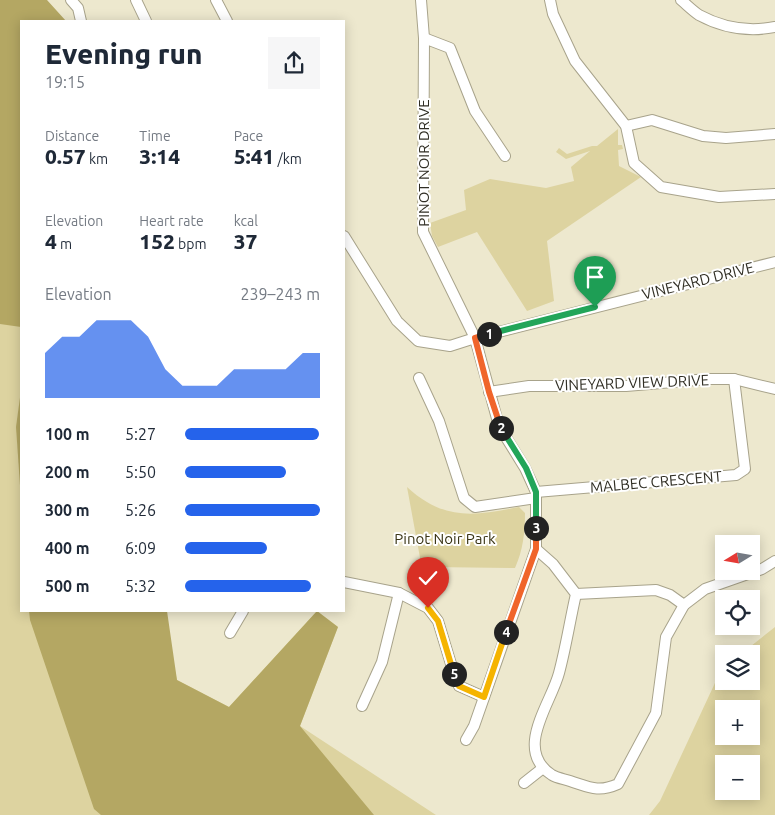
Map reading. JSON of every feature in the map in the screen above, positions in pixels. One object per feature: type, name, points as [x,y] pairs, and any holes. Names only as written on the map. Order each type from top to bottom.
[{"type":"street","points":[[71,0],[78,8],[81,20]]},
{"type":"street","points":[[136,0],[146,20]]},
{"type":"street","points":[[216,0],[226,20]]},
{"type":"street","name":"PINOT NOIR DRIVE","points":[[421,0],[424,38],[423,232],[475,338],[499,426],[526,468],[536,495],[536,549],[474,726],[466,740]]},
{"type":"street","points":[[550,0],[553,14],[576,60],[626,126],[634,163],[661,187],[719,197],[775,194]]},
{"type":"street","points":[[681,0],[699,15],[732,28],[758,30],[775,27]]},
{"type":"street","points":[[424,38],[450,48],[475,111],[505,156]]},
{"type":"street","points":[[626,126],[652,120],[703,136],[726,138],[775,134]]},
{"type":"street","name":"VINEYARD DRIVE","points":[[345,238],[397,321],[418,341],[450,346],[775,262]]},
{"type":"street","points":[[419,378],[438,421],[464,498],[475,507],[536,495]]},
{"type":"street","name":"VINEYARD VIEW DRIVE","points":[[489,392],[529,386],[626,386],[708,380],[734,380],[775,389]]},
{"type":"street","name":"MALBEC CRESCENT","points":[[536,495],[736,475],[745,468],[734,380]]},
{"type":"street","points":[[536,549],[553,564],[576,594],[559,675],[537,729],[534,745],[537,757],[543,768],[553,776],[597,790],[607,789],[618,784],[656,713],[666,637],[684,605],[705,589],[762,569],[775,561]]},
{"type":"street","points":[[345,582],[399,593],[428,608],[438,621],[459,686],[484,697]]},
{"type":"street","points":[[576,594],[656,590],[670,595],[684,605]]},
{"type":"street","points":[[362,706],[382,662],[399,593]]},
{"type":"street","points":[[230,633],[243,612]]},
{"type":"street","points":[[524,784],[543,768]]},
{"type":"green space","points":[[618,129],[618,145],[622,145],[623,149],[618,150],[619,166],[641,177],[547,241],[554,301],[527,311],[477,232],[438,247],[432,236],[430,223],[466,210],[464,190],[490,179],[546,188],[574,181],[571,167],[590,151],[566,159],[556,152],[559,148],[567,154],[597,146]]},
{"type":"green space","points":[[0,176],[20,191],[20,612],[162,612],[177,680],[229,707],[316,612],[318,612],[338,627],[300,726],[436,815],[0,815]]},
{"type":"green space","name":"Pinot Noir Park","points":[[407,487],[434,506],[447,511],[474,514],[519,507],[525,513],[525,528],[522,548],[515,568],[431,567],[423,574]]},
{"type":"green space","points":[[775,627],[775,815],[649,815],[660,801],[715,683],[715,690],[760,690],[760,645],[752,645]]},
{"type":"shaded area","points":[[0,0],[47,0],[65,20],[20,20],[20,327],[0,324]]},
{"type":"shaded area","points":[[20,397],[20,485],[16,427]]},
{"type":"shaded area","points":[[29,612],[167,612],[177,680],[229,707],[316,612],[318,612],[338,627],[300,726],[374,815],[101,815],[94,809],[30,620]]},
{"type":"route","points":[[428,608],[438,621],[459,686],[484,697],[536,549],[536,492],[526,468],[499,426],[475,338],[595,307]]}]
